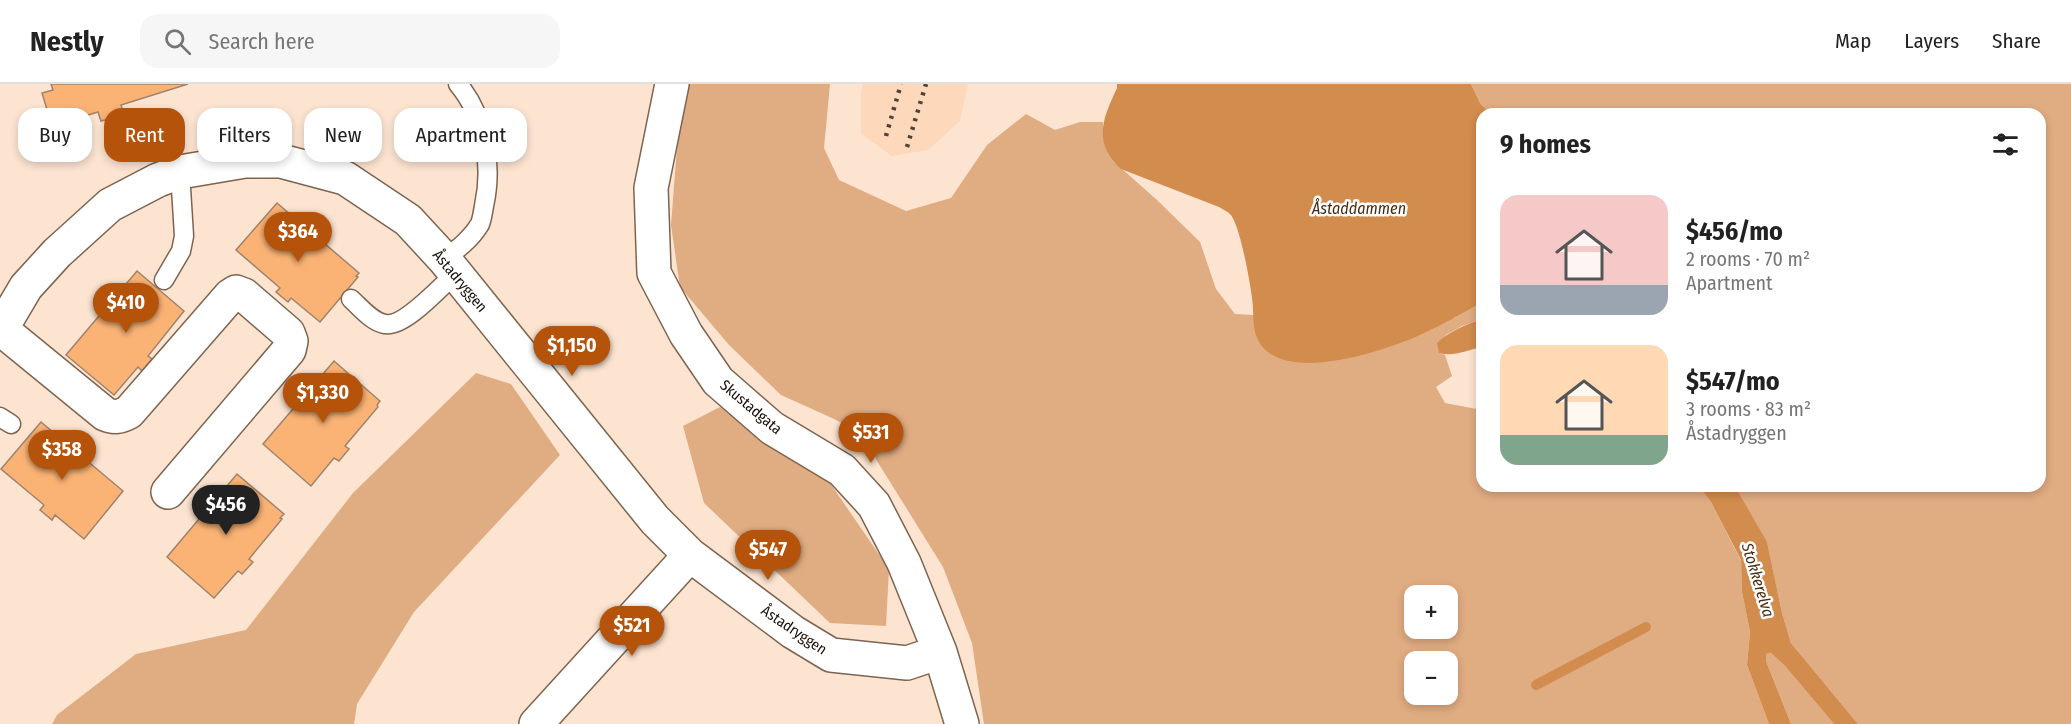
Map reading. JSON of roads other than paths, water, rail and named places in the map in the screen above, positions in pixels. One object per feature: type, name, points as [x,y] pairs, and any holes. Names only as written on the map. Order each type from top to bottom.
[{"type":"street","name":"Skustadgata","points":[[672,84],[651,188],[654,273],[686,334],[718,381],[772,428],[842,470],[874,505],[904,563],[940,652],[962,724]]},
{"type":"street","name":"Åstadryggen","points":[[0,330],[26,288],[57,253],[110,205],[158,180],[180,172],[245,161],[281,160],[345,178],[408,220],[487,313],[655,520],[690,555],[793,632],[831,655],[907,663],[940,652]]},
{"type":"street","points":[[0,330],[105,414],[112,417],[121,417],[129,412],[230,296],[236,292],[244,295],[288,333],[291,341],[289,350],[168,492]]},
{"type":"street","points":[[536,724],[690,555]]},
{"type":"lane","points":[[351,299],[372,319],[385,324],[401,322],[449,267],[481,222],[488,187],[487,147],[469,97],[458,84]]},
{"type":"lane","points":[[164,280],[181,251],[184,237],[180,172]]},
{"type":"water","name":"Åstaddammen","points":[[1117,84],[1471,84],[1485,108],[1476,108],[1476,305],[1406,341],[1335,361],[1310,363],[1287,361],[1269,353],[1255,333],[1253,303],[1244,254],[1230,214],[1219,207],[1121,169],[1106,150],[1103,140],[1104,120]]},
{"type":"water","points":[[1476,322],[1476,349],[1455,354],[1439,353],[1437,343],[1458,329]]},
{"type":"water","name":"Stokkerelva","points":[[1704,492],[1738,492],[1767,542],[1782,613],[1791,643],[1858,724],[1834,724],[1785,666],[1771,653],[1766,654],[1766,661],[1791,724],[1769,724],[1747,665],[1750,632],[1742,592],[1741,560]]},
{"type":"waterway","points":[[1536,685],[1646,627]]},
{"type":"railway","points":[[886,136],[901,84]]},
{"type":"railway","points":[[907,147],[926,84]]}]
